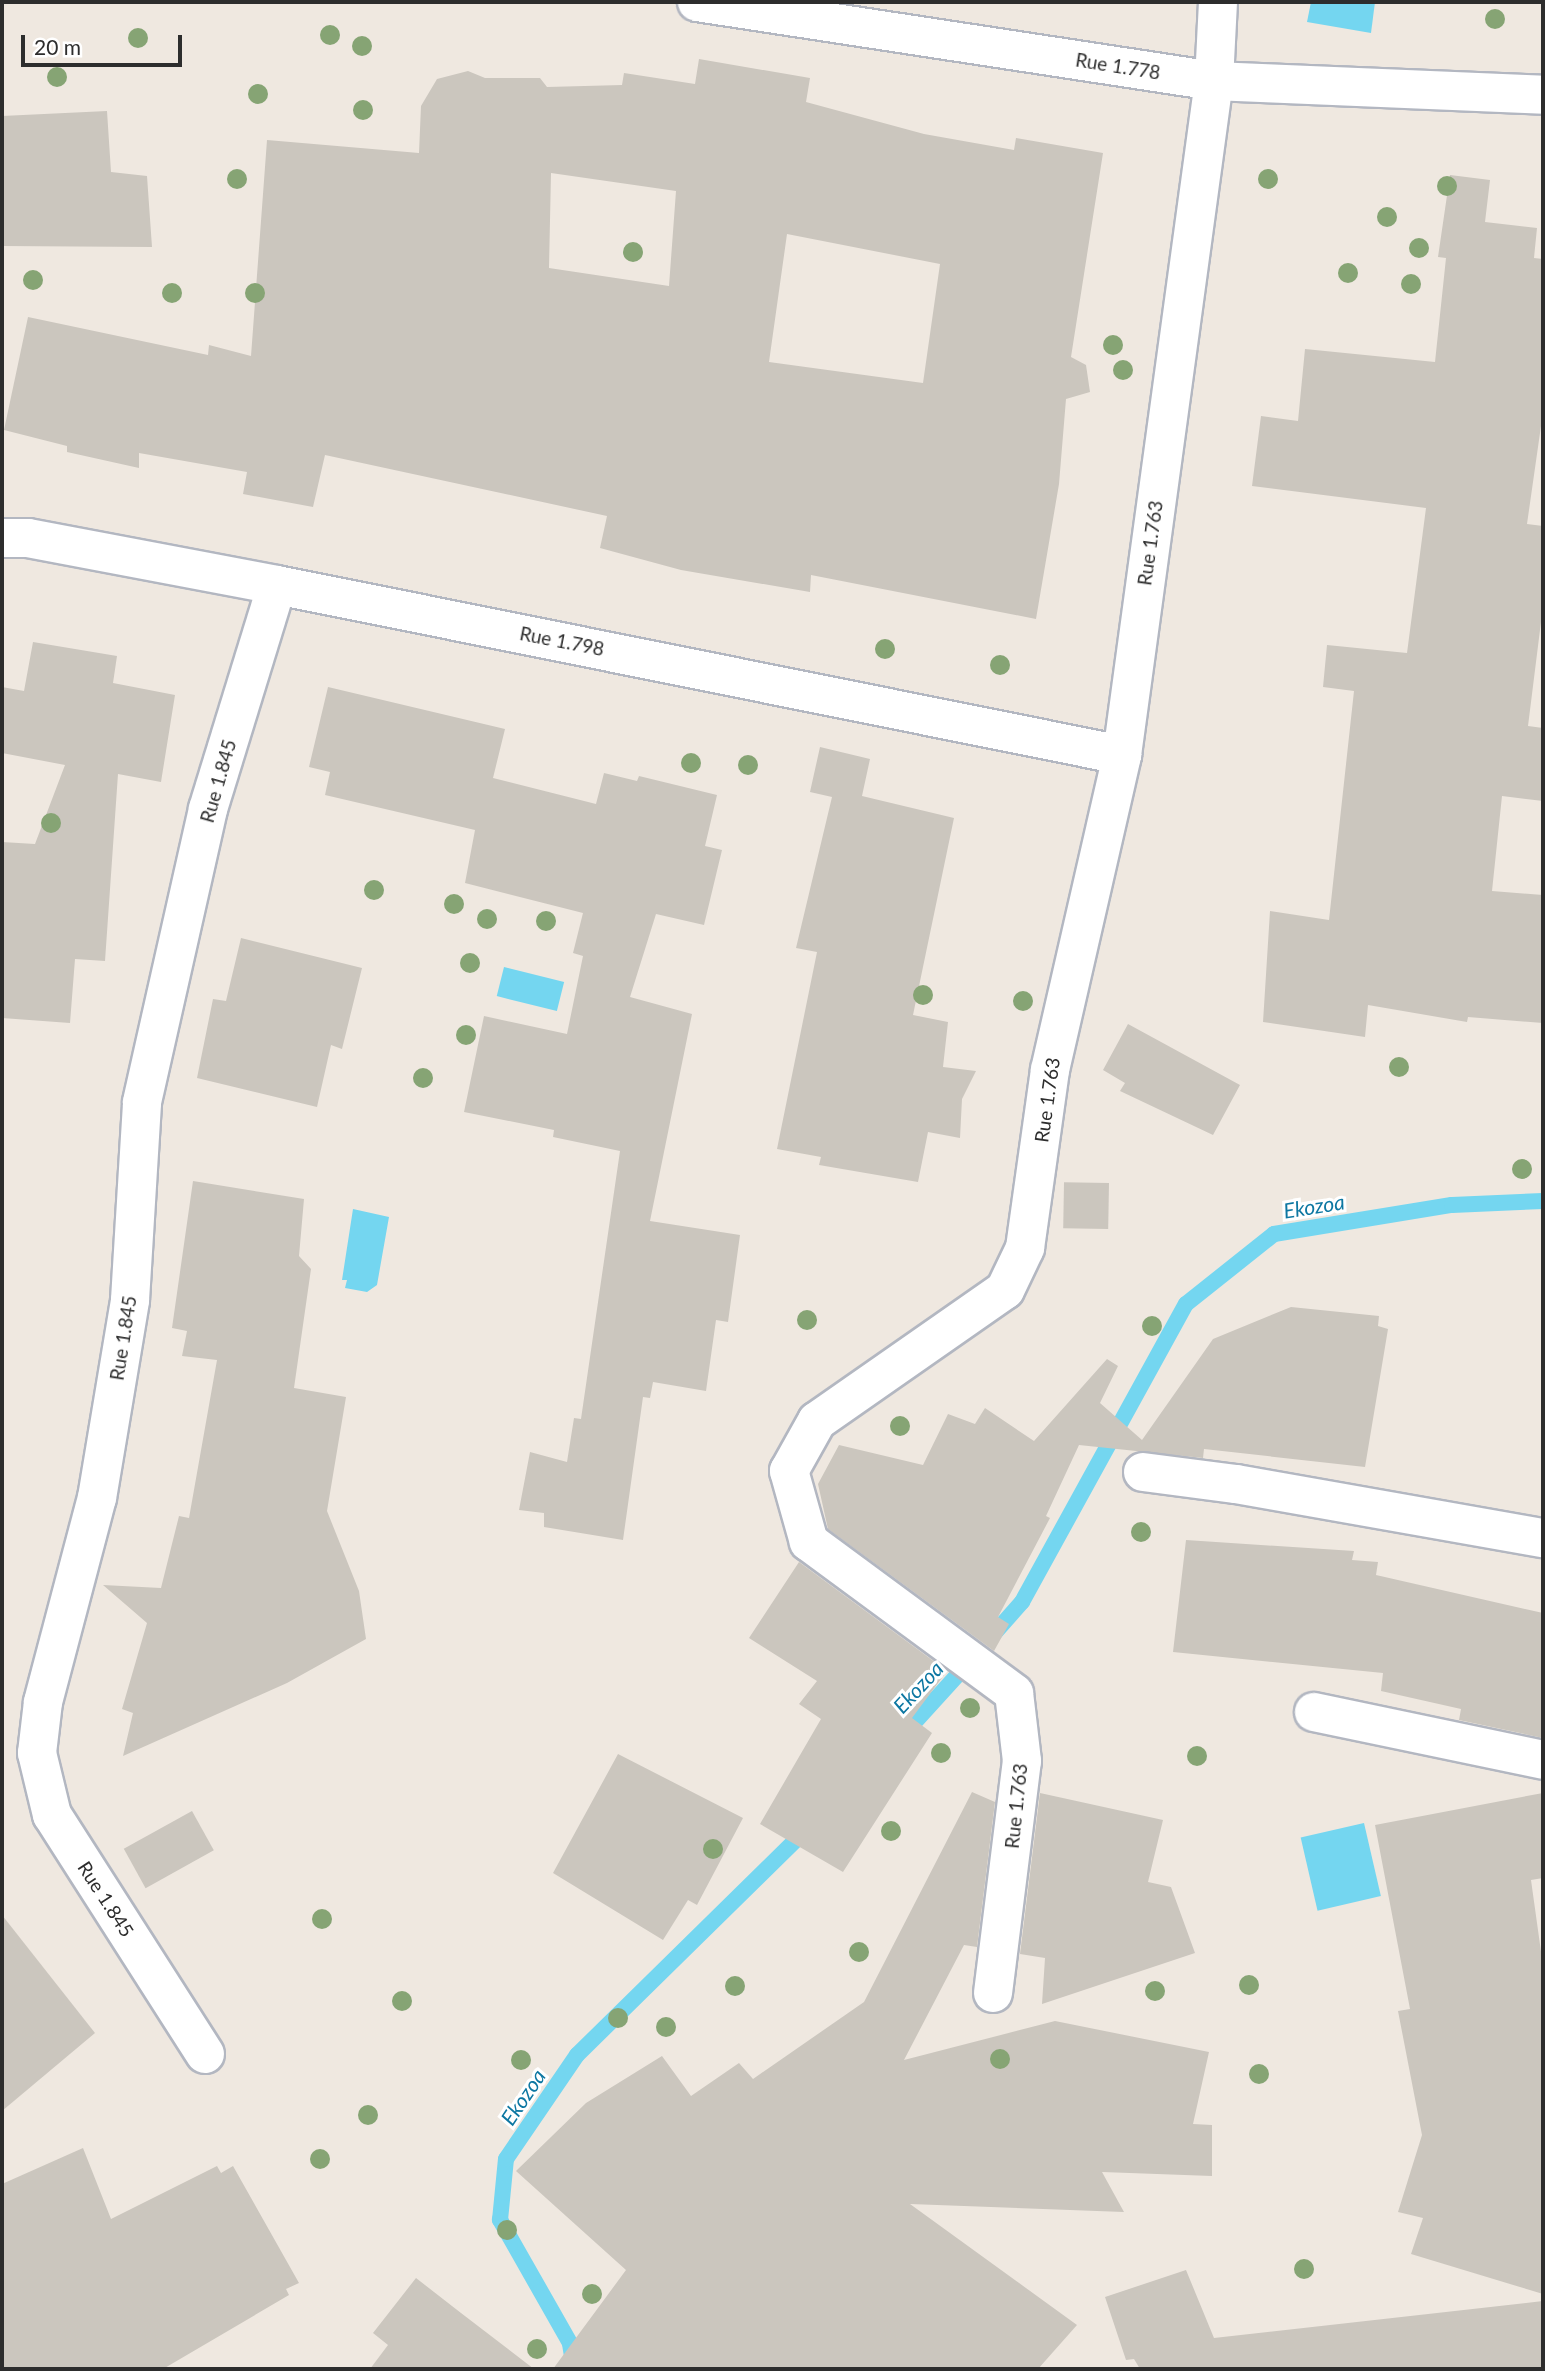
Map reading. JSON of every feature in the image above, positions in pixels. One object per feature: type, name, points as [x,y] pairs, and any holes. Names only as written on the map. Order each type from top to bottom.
[{"type":"street","name":"Rue 1.778","points":[[697,2],[1214,81],[1543,95]]},
{"type":"street","name":"Rue 1.763","points":[[993,1993],[1023,1761],[1014,1693],[809,1542],[789,1471],[817,1421],[1005,1290],[1025,1248],[1050,1070],[1122,755],[1214,81],[1218,2]]},
{"type":"street","name":"Rue 1.798","points":[[2,538],[29,538],[277,585],[1122,755]]},
{"type":"street","name":"Rue 1.845","points":[[205,2054],[52,1815],[37,1753],[43,1702],[97,1498],[130,1300],[142,1102],[208,809],[277,585]]},
{"type":"street","points":[[1143,1472],[1236,1484],[1543,1538]]},
{"type":"street","points":[[1314,1712],[1543,1760]]},
{"type":"water","points":[[1311,2],[1375,2],[1371,33],[1307,22]]},
{"type":"water","points":[[504,967],[564,982],[557,1011],[497,996]]},
{"type":"water","points":[[353,1209],[389,1217],[377,1285],[367,1292],[345,1288],[347,1280],[342,1280]]},
{"type":"water","points":[[1364,1823],[1381,1896],[1318,1911],[1301,1838]]},
{"type":"building","points":[[699,59],[810,78],[806,102],[924,134],[1014,150],[1016,138],[1103,153],[1071,357],[1086,365],[1090,392],[1066,399],[1059,484],[1036,619],[811,575],[810,592],[681,570],[600,548],[607,516],[325,455],[313,507],[243,494],[247,472],[139,453],[139,468],[67,452],[67,446],[4,430],[28,317],[208,355],[209,345],[251,356],[267,140],[419,153],[421,106],[437,79],[468,71],[485,78],[540,78],[547,87],[622,85],[624,73],[695,84]],"holes":[[[551,173],[676,191],[669,286],[549,268]],[[787,234],[940,264],[923,383],[769,362]]]},
{"type":"building","points":[[107,111],[111,172],[147,176],[152,247],[2,246],[2,116]]},
{"type":"building","points":[[1450,175],[1490,180],[1485,222],[1537,228],[1534,258],[1543,259],[1543,412],[1527,524],[1543,526],[1543,606],[1528,726],[1543,728],[1543,801],[1502,796],[1492,891],[1543,895],[1543,1023],[1468,1017],[1467,1022],[1368,1005],[1365,1037],[1263,1022],[1270,911],[1329,920],[1354,691],[1323,687],[1327,645],[1407,653],[1426,508],[1252,486],[1261,416],[1298,421],[1305,349],[1435,362],[1446,258],[1438,257]]},
{"type":"building","points":[[33,642],[117,656],[113,683],[175,695],[161,782],[118,774],[105,961],[75,959],[70,1023],[2,1018],[2,842],[35,844],[65,765],[2,753],[2,687],[24,691]]},
{"type":"building","points":[[328,687],[505,729],[493,778],[596,804],[604,773],[637,781],[639,776],[717,795],[705,846],[722,850],[704,925],[656,914],[630,997],[692,1014],[650,1221],[740,1235],[728,1322],[716,1320],[706,1391],[653,1382],[650,1398],[643,1397],[623,1540],[544,1527],[544,1513],[519,1510],[530,1452],[567,1462],[574,1418],[581,1419],[620,1151],[553,1137],[554,1130],[464,1112],[484,1016],[567,1034],[583,956],[573,953],[583,913],[465,883],[475,830],[325,795],[330,772],[309,767]]},
{"type":"building","points":[[820,747],[870,759],[862,796],[954,818],[913,1015],[948,1022],[943,1067],[976,1071],[962,1099],[960,1138],[928,1132],[918,1182],[819,1165],[821,1157],[777,1149],[817,952],[796,948],[832,797],[810,792]]},
{"type":"building","points":[[241,938],[362,968],[342,1049],[331,1045],[317,1107],[197,1078],[213,999],[226,1001]]},
{"type":"building","points":[[1128,1024],[1240,1085],[1213,1135],[1120,1091],[1125,1083],[1103,1070]]},
{"type":"building","points":[[193,1181],[304,1199],[299,1256],[311,1269],[294,1388],[346,1397],[327,1511],[359,1591],[366,1639],[287,1683],[123,1756],[133,1713],[122,1709],[147,1623],[103,1585],[161,1588],[179,1516],[189,1518],[217,1360],[182,1356],[187,1331],[172,1328]]},
{"type":"building","points":[[1064,1182],[1109,1183],[1108,1229],[1063,1228]]},
{"type":"building","points":[[1291,1307],[1379,1316],[1378,1326],[1388,1329],[1365,1467],[1204,1449],[1203,1458],[1079,1445],[1046,1516],[1050,1518],[998,1617],[1009,1624],[994,1651],[828,1529],[818,1484],[839,1445],[923,1465],[948,1414],[975,1424],[985,1408],[1034,1441],[1107,1359],[1118,1366],[1100,1403],[1142,1440],[1213,1339]]},
{"type":"building","points":[[1186,1540],[1354,1551],[1352,1560],[1378,1562],[1376,1575],[1543,1613],[1543,1738],[1459,1720],[1461,1709],[1381,1691],[1383,1673],[1173,1652]]},
{"type":"building","points":[[799,1562],[947,1671],[912,1718],[932,1733],[843,1872],[760,1824],[821,1719],[799,1704],[817,1681],[749,1638]]},
{"type":"building","points":[[618,1754],[743,1818],[697,1905],[688,1900],[663,1940],[553,1873]]},
{"type":"building","points":[[972,1792],[995,1802],[977,1947],[964,1945],[904,2060],[1055,2021],[1209,2052],[1193,2124],[1212,2125],[1212,2176],[1102,2172],[1124,2212],[910,2204],[1077,2325],[1038,2369],[553,2369],[626,2270],[516,2171],[586,2103],[662,2056],[691,2096],[739,2063],[753,2079],[864,2002]]},
{"type":"building","points":[[1040,1793],[1163,1820],[1148,1882],[1171,1887],[1195,1953],[1042,2004],[1045,1958],[1020,1954]]},
{"type":"building","points":[[1543,1793],[1543,1878],[1531,1880],[1543,1966],[1543,2294],[1411,2254],[1423,2218],[1398,2212],[1422,2135],[1398,2011],[1410,2009],[1375,1825]]},
{"type":"building","points":[[192,1811],[214,1850],[146,1888],[124,1849]]},
{"type":"building","points":[[2,1915],[95,2033],[2,2111]]},
{"type":"building","points":[[83,2148],[111,2219],[217,2166],[221,2173],[233,2166],[299,2283],[286,2289],[289,2295],[163,2369],[2,2369],[2,2184]]},
{"type":"building","points":[[1186,2270],[1214,2338],[1543,2301],[1543,2369],[1140,2369],[1134,2359],[1126,2360],[1105,2297]]},
{"type":"building","points":[[416,2278],[534,2369],[370,2369],[388,2345],[373,2333]]},
{"type":"waterway","name":"Ekozoa","points":[[991,1637],[1022,1602],[1186,1304],[1274,1234],[1452,1205],[1543,1201]]},
{"type":"waterway","name":"Ekozoa","points":[[902,1736],[972,1659]]},
{"type":"waterway","name":"Ekozoa","points":[[574,2369],[570,2343],[500,2220],[506,2159],[577,2055],[806,1830]]}]
